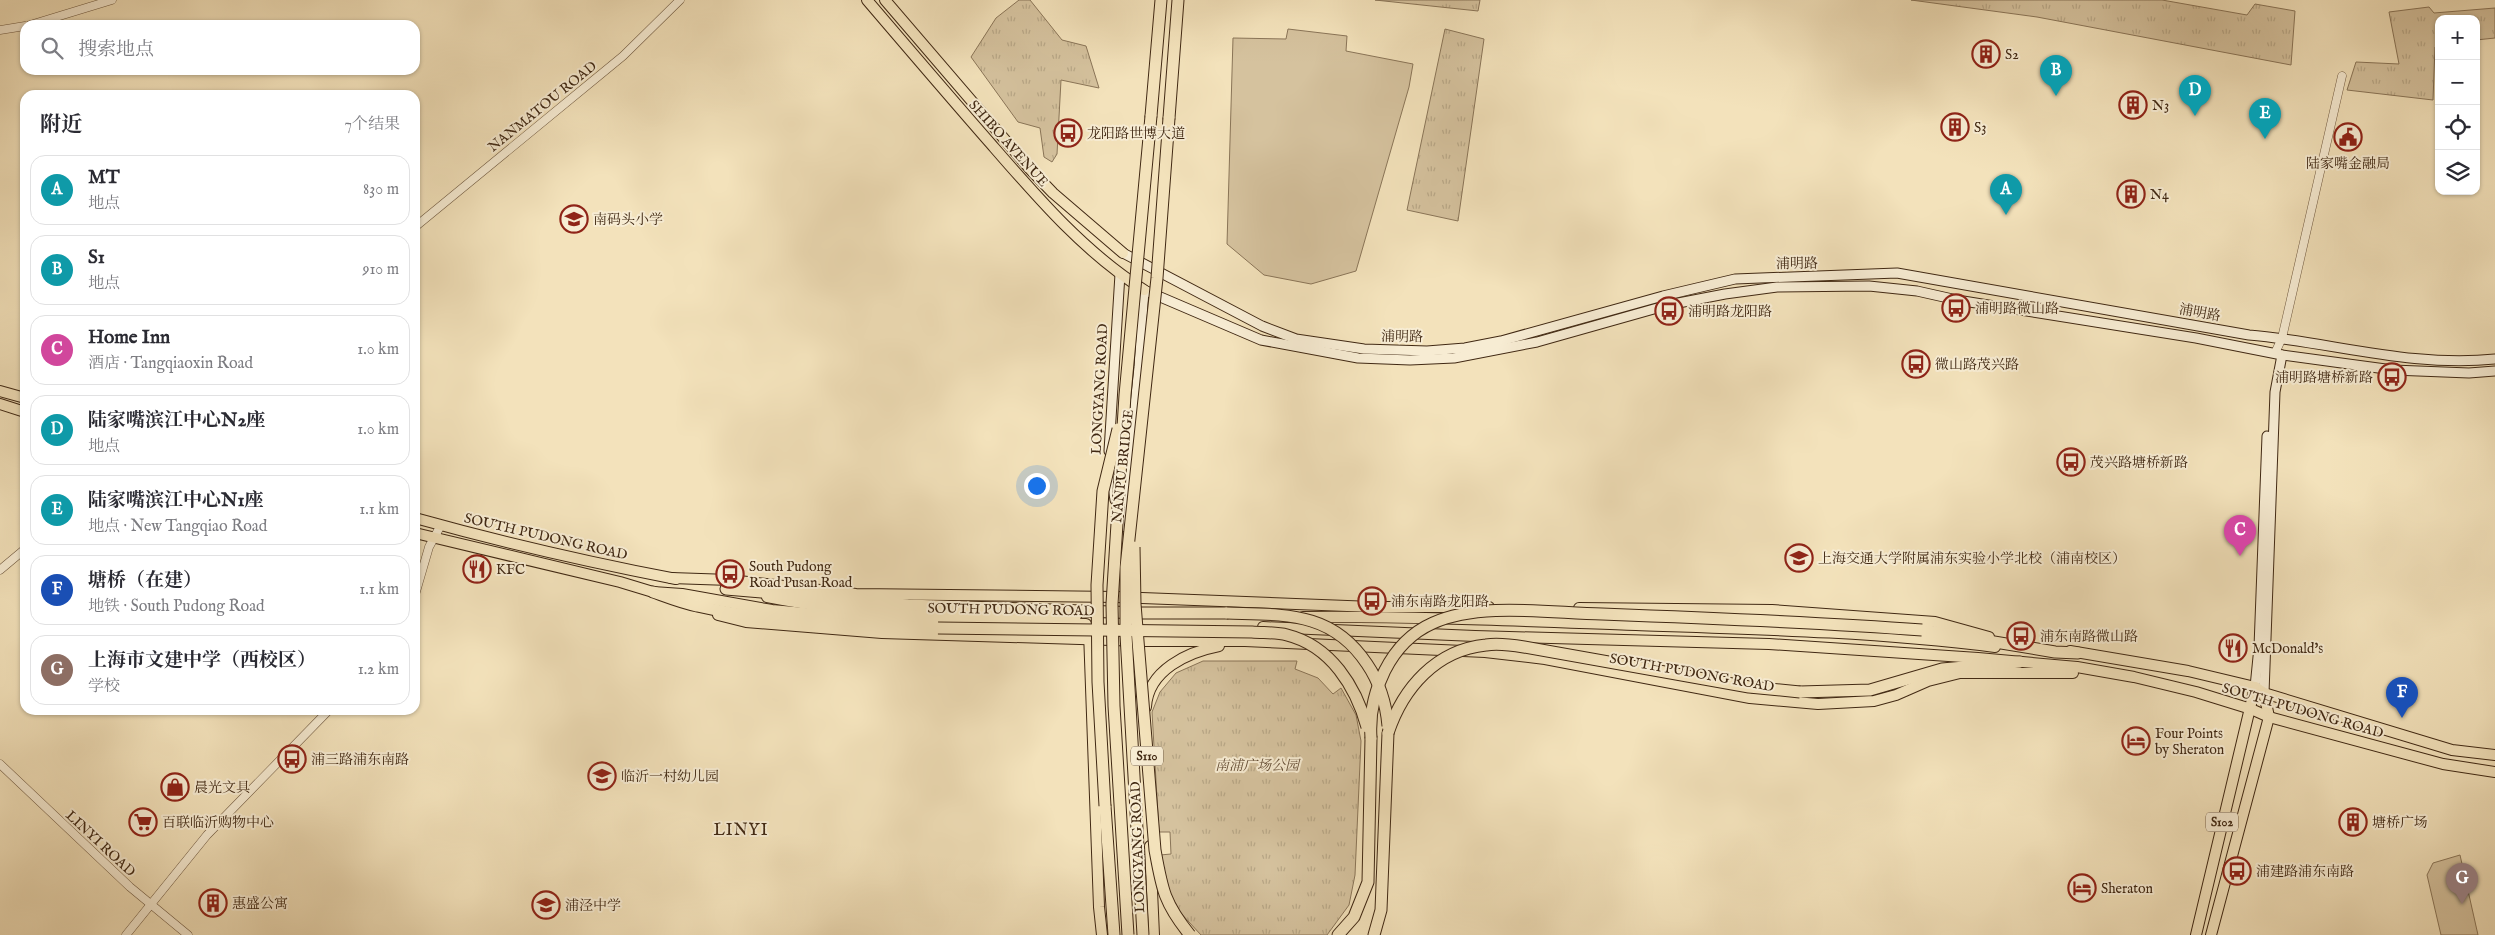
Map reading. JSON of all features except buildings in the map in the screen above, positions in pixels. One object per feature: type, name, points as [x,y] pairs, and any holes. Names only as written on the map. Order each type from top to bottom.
[{"type":"highway","name":"NANPU BRIDGE","points":[[1128,935],[1114,706],[1112,604],[1125,395],[1161,0]]},
{"type":"highway","name":"NANPU BRIDGE","points":[[1143,935],[1126,635],[1126,567],[1157,278],[1178,0]]},
{"type":"highway","points":[[1114,935],[1098,682],[1097,585],[1103,492],[1125,395]]},
{"type":"highway","points":[[1133,512],[1135,604],[1155,850],[1161,883],[1170,909],[1190,935]]},
{"type":"highway","points":[[726,589],[766,591],[870,603],[1142,613],[1290,615],[1307,619],[1335,630],[1361,654],[1380,688],[1387,711],[1388,732],[1381,910],[1374,935]]},
{"type":"highway","points":[[653,592],[694,606],[737,614],[819,622],[938,628],[1285,634],[1313,647],[1327,658],[1345,678],[1360,703],[1371,738]]},
{"type":"highway","points":[[1338,935],[1354,917],[1368,882],[1370,725],[1376,690],[1393,656],[1422,628],[1442,619],[1468,612],[1745,618],[1922,630],[2055,652],[2078,653]]},
{"type":"highway","points":[[1388,732],[1402,699],[1428,670],[1462,650],[1487,644],[1524,647],[1740,686],[1800,692],[1870,690],[1942,669],[2020,662]]},
{"type":"main road","name":"SHIBO AVENUE","points":[[867,0],[1021,179],[1095,254],[1144,290]]},
{"type":"main road","name":"SHIBO AVENUE","points":[[885,0],[1030,169],[1053,193],[1123,253]]},
{"type":"main road","name":"浦明路","points":[[1123,253],[1262,326],[1296,339],[1364,349],[1427,351],[1465,348],[1501,341],[1662,296],[1735,280],[1898,273],[2249,335],[2282,338],[2420,361],[2495,359]]},
{"type":"main road","name":"LONGYANG ROAD","points":[[1120,274],[1108,461],[1121,535]]},
{"type":"main road","name":"浦明路","points":[[1144,290],[1261,340],[1367,358],[1436,359],[1500,351],[1668,305],[1725,294],[1777,287],[1869,286],[1917,291],[1957,300],[2196,338],[2278,354],[2393,370],[2469,373],[2495,371]]},
{"type":"main road","name":"LONGYANG ROAD","points":[[1116,598],[1139,367],[1144,290]]},
{"type":"main road","points":[[2269,717],[2260,690],[2278,354]]},
{"type":"main road","points":[[0,391],[20,397]]},
{"type":"main road","points":[[0,404],[20,410]]},
{"type":"main road","name":"SOUTH PUDONG ROAD","points":[[420,519],[470,534],[590,562],[799,603],[858,610],[1475,636],[1769,644],[2020,662],[2104,672],[2187,690],[2251,709],[2269,717],[2443,764],[2495,772]]},
{"type":"main road","name":"SOUTH PUDONG ROAD","points":[[420,534],[620,582],[653,592],[682,594],[772,610],[862,618],[1090,620],[1140,618],[1411,617],[1857,634],[1925,638],[2055,655],[2078,653]]},
{"type":"main road","name":"SOUTH PUDONG ROAD","points":[[671,578],[730,580],[856,594],[1116,598],[1373,607],[1782,611],[1935,622],[1991,637],[2188,671],[2260,690],[2452,750],[2495,755]]},
{"type":"main road","name":"SOUTH PUDONG ROAD","points":[[620,582],[678,606],[746,622],[882,633],[1245,641],[1423,648],[1527,657],[1750,698],[1818,704],[1874,700],[1896,695],[1928,680],[1960,673],[2104,672]]},
{"type":"main road","points":[[1383,646],[1396,641],[1405,632],[1411,617],[1410,606]]},
{"type":"main road","points":[[1090,620],[1089,638],[1099,907],[1102,935]]},
{"type":"main road","name":"SOUTH PUDONG ROAD","points":[[1423,648],[1475,636]]},
{"type":"main road","name":"LONGYANG ROAD","points":[[1154,935],[1146,698],[1156,678],[1182,659],[1208,648],[1245,641]]},
{"type":"main road","points":[[2251,709],[2260,690]]},
{"type":"main road","name":"S102","points":[[2196,935],[2251,709]]},
{"type":"main road","name":"S102","points":[[2211,935],[2269,717]]},
{"type":"street","points":[[46,20],[112,0]]},
{"type":"street","name":"NANMATOU ROAD","points":[[420,223],[623,56],[680,0]]},
{"type":"street","points":[[0,30],[20,27]]},
{"type":"street","points":[[2278,354],[2342,76]]},
{"type":"street","points":[[420,579],[433,537],[441,525]]},
{"type":"street","points":[[0,570],[20,553]]},
{"type":"street","points":[[126,935],[218,824],[324,715]]},
{"type":"street","name":"LINYI ROAD","points":[[0,764],[150,905],[188,935]]},
{"type":"green space","points":[[1019,0],[1030,0],[1062,40],[1086,46],[1099,88],[1061,80],[1057,154],[1052,162],[1044,157],[1040,128],[1018,122],[971,57],[996,18]]},
{"type":"green space","points":[[1375,0],[1480,0],[1478,11]]},
{"type":"green space","points":[[1911,0],[2162,0],[2247,15],[2255,4],[2295,11],[2291,65],[2037,17]]},
{"type":"green space","points":[[2429,7],[2434,13],[2495,8],[2495,38],[2480,40],[2480,15],[2435,15],[2433,100],[2347,90],[2356,62],[2399,64],[2389,12]]},
{"type":"green space","points":[[1288,29],[1347,36],[1346,51],[1413,64],[1409,87],[1356,271],[1311,284],[1264,275],[1227,244],[1233,38],[1286,39]]},
{"type":"green space","points":[[1445,29],[1484,39],[1458,221],[1407,210]]},
{"type":"green space","name":"南浦广场公园","points":[[1203,661],[1297,661],[1295,669],[1318,678],[1333,694],[1341,688],[1356,715],[1361,741],[1355,875],[1349,905],[1327,935],[1201,935],[1165,896],[1160,855],[1171,854],[1170,832],[1159,832],[1152,712],[1160,692],[1176,673]]},
{"type":"green space","points":[[2460,855],[2478,935],[2441,935],[2427,875],[2433,863]]},
{"type":"place","name":"S2","points":[[1986,54]]},
{"type":"place","name":"S1","points":[[2056,96]]},
{"type":"place","name":"N3","points":[[2133,105]]},
{"type":"place","name":"陆家嘴滨江中心N2座","points":[[2195,116]]},
{"type":"place","name":"S3","points":[[1955,127]]},
{"type":"place","name":"龙阳路世博大道","points":[[1068,133]]},
{"type":"place","name":"陆家嘴金融局","points":[[2348,137]]},
{"type":"place","name":"陆家嘴滨江中心N1座","points":[[2265,139]]},
{"type":"place","name":"N4","points":[[2131,194]]},
{"type":"place","name":"MT","points":[[2006,215]]},
{"type":"place","name":"南码头小学","points":[[574,219]]},
{"type":"place","name":"浦明路微山路","points":[[1956,308]]},
{"type":"place","name":"浦明路龙阳路","points":[[1669,311]]},
{"type":"place","name":"微山路茂兴路","points":[[1916,364]]},
{"type":"place","name":"浦明路塘桥新路","points":[[2392,377]]},
{"type":"place","name":"茂兴路塘桥新路","points":[[2071,462]]},
{"type":"place","name":"Home Inn","points":[[2240,556]]},
{"type":"place","name":"上海交通大学附属浦东实验小学北校（浦南校区）","points":[[1799,558]]},
{"type":"place","name":"KFC","points":[[477,569]]},
{"type":"place","name":"South Pudong Road Pusan Road","points":[[730,574]]},
{"type":"place","name":"浦东南路龙阳路","points":[[1372,601]]},
{"type":"place","name":"浦东南路微山路","points":[[2021,636]]},
{"type":"place","name":"McDonald's","points":[[2233,648]]},
{"type":"place","name":"塘桥（在建）","points":[[2402,718]]},
{"type":"place","name":"Four Points by Sheraton","points":[[2136,741]]},
{"type":"place","name":"浦三路浦东南路","points":[[292,759]]},
{"type":"place","name":"临沂一村幼儿园","points":[[602,776]]},
{"type":"place","name":"晨光文具","points":[[175,787]]},
{"type":"place","name":"百联临沂购物中心","points":[[143,822]]},
{"type":"place","name":"塘桥广场","points":[[2353,822]]},
{"type":"place","name":"浦建路浦东南路","points":[[2237,871]]},
{"type":"place","name":"Sheraton","points":[[2082,888]]},
{"type":"place","name":"惠盛公寓","points":[[213,903]]},
{"type":"place","name":"上海市文建中学（西校区）","points":[[2462,904]]},
{"type":"place","name":"浦泾中学","points":[[546,905]]},
{"type":"district","name":"LINYI","points":[[741,829]]}]
